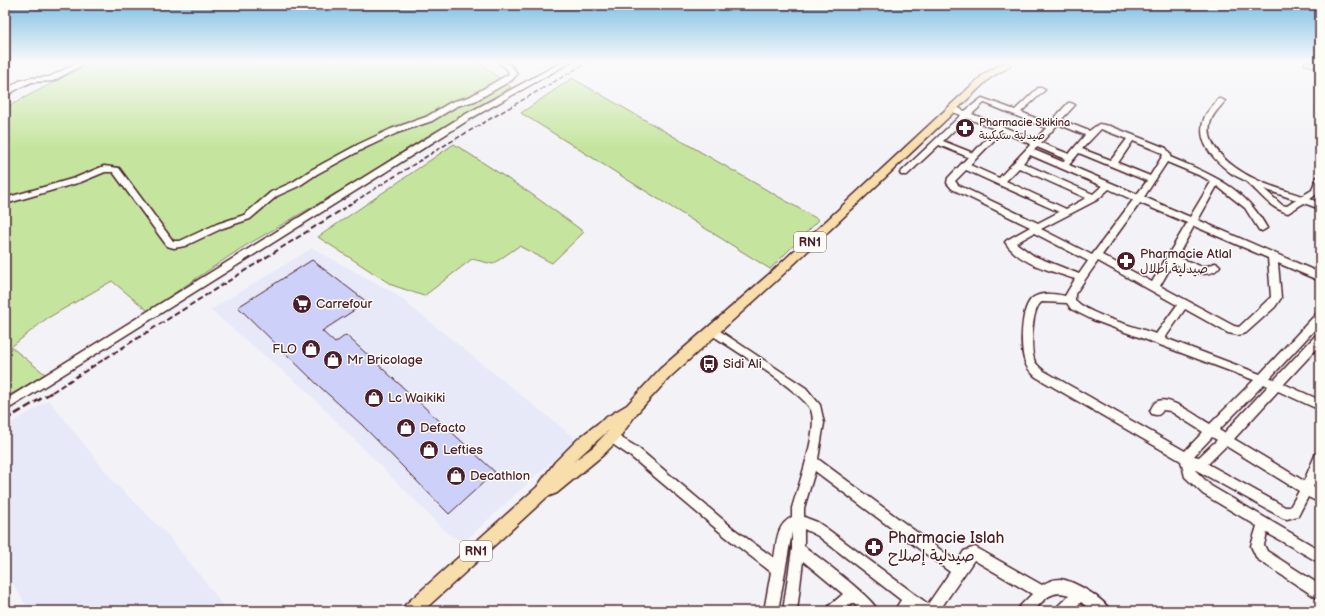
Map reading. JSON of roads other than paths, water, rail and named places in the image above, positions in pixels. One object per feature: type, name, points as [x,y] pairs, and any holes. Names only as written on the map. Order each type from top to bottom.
[{"type":"main road","name":"RN1","points":[[578,457],[598,451],[612,437],[632,409],[665,373],[771,279],[972,91]]},
{"type":"main road","name":"RN1","points":[[411,611],[542,492],[552,488],[560,482],[600,428],[632,409]]},
{"type":"main road","points":[[600,428],[608,430],[612,437]]},
{"type":"street","points":[[5,201],[78,180],[104,169],[116,170],[170,244],[182,244],[220,226],[247,217],[274,194],[296,184],[314,172],[362,146],[394,131],[429,119],[454,104],[488,91]]},
{"type":"street","points":[[5,406],[461,121],[516,91]]},
{"type":"street","points":[[1016,113],[1040,91]]},
{"type":"street","points":[[904,173],[966,114],[983,100],[1016,113],[1090,134]]},
{"type":"street","points":[[1221,101],[1205,125],[1204,132],[1209,145],[1221,160],[1235,172],[1251,181],[1320,206]]},
{"type":"street","points":[[1001,182],[1071,105]]},
{"type":"street","points":[[953,109],[1071,158]]},
{"type":"street","points":[[1064,166],[1090,134],[1097,127],[1102,126],[1163,150],[1167,156],[1152,180],[1070,292],[1070,300]]},
{"type":"street","points":[[1000,129],[951,180],[952,185],[1184,303],[1232,330],[1242,330],[1272,304],[1276,298],[1273,257]]},
{"type":"street","points":[[1113,164],[1131,138]]},
{"type":"street","points":[[921,139],[973,156]]},
{"type":"street","points":[[1078,150],[1152,180]]},
{"type":"street","points":[[1029,151],[1320,277]]},
{"type":"street","points":[[1166,159],[1206,175],[1244,201],[1256,215],[1262,228]]},
{"type":"street","points":[[1018,164],[1094,198]]},
{"type":"street","points":[[965,166],[1066,212]]},
{"type":"street","points":[[1251,181],[1279,207],[1284,210],[1288,210],[1316,191],[1320,178]]},
{"type":"street","points":[[1154,288],[1216,181]]},
{"type":"street","points":[[1080,278],[1031,258],[1010,243],[1013,239],[1094,198],[1108,186]]},
{"type":"street","points":[[1171,258],[1202,270],[1208,271],[1216,266]]},
{"type":"street","points":[[1319,462],[1296,510],[1287,514],[1276,510],[1191,464],[1040,374],[1033,368],[1028,349],[1029,314],[1031,306],[1041,298],[1070,300],[1080,308],[1157,340],[1263,378],[1320,405]]},
{"type":"street","points":[[1157,340],[1184,303]]},
{"type":"street","points":[[1319,319],[1190,452],[1191,477],[1207,490],[1320,557]]},
{"type":"street","points":[[714,331],[802,391],[812,401],[816,408],[818,423],[816,441],[798,504],[798,549],[790,611]]},
{"type":"street","points":[[1191,464],[1226,439],[1277,384],[1315,350],[1320,338]]},
{"type":"street","points":[[1297,341],[1315,350]]},
{"type":"street","points":[[1156,410],[1160,405],[1172,407],[1320,497]]},
{"type":"street","points":[[612,437],[634,452],[730,532],[778,569]]},
{"type":"street","points":[[811,461],[959,571]]},
{"type":"street","points":[[771,611],[785,530],[790,524],[798,520],[817,528],[927,611]]},
{"type":"street","points":[[1264,523],[1258,546],[1262,555],[1320,593]]},
{"type":"street","points":[[798,549],[853,594],[871,611]]},
{"type":"street","points":[[931,611],[969,555],[975,553],[1043,593]]},
{"type":"street","points":[[1025,611],[1043,593],[1052,587],[1057,586],[1068,588],[1080,594],[1102,611]]},
{"type":"street","points":[[834,611],[853,594]]},
{"type":"street","points":[[1063,611],[1080,594]]},
{"type":"street","points":[[901,611],[911,599]]},
{"type":"railway","points":[[341,210],[440,148],[539,91]]},
{"type":"railway","points":[[52,392],[343,209]]},
{"type":"railway","points":[[5,420],[54,391]]},
{"type":"place","name":"Pharmacie Skikina صيدلية سكيكينة","points":[[965,128]]},
{"type":"place","name":"Pharmacie Atlal صيدلية أطلال","points":[[1126,261]]},
{"type":"place","name":"Carrefour","points":[[302,304]]},
{"type":"place","name":"FLO","points":[[311,349]]},
{"type":"place","name":"Mr Bricolage","points":[[333,360]]},
{"type":"place","name":"Sidi Ali","points":[[709,364]]},
{"type":"place","name":"Lc Waikiki","points":[[374,398]]},
{"type":"place","name":"Defacto","points":[[406,428]]},
{"type":"place","name":"Lefties","points":[[429,450]]},
{"type":"place","name":"Decathlon","points":[[456,476]]},
{"type":"place","name":"Pharmacie Islah صيدلية إصلاح","points":[[874,547]]}]
